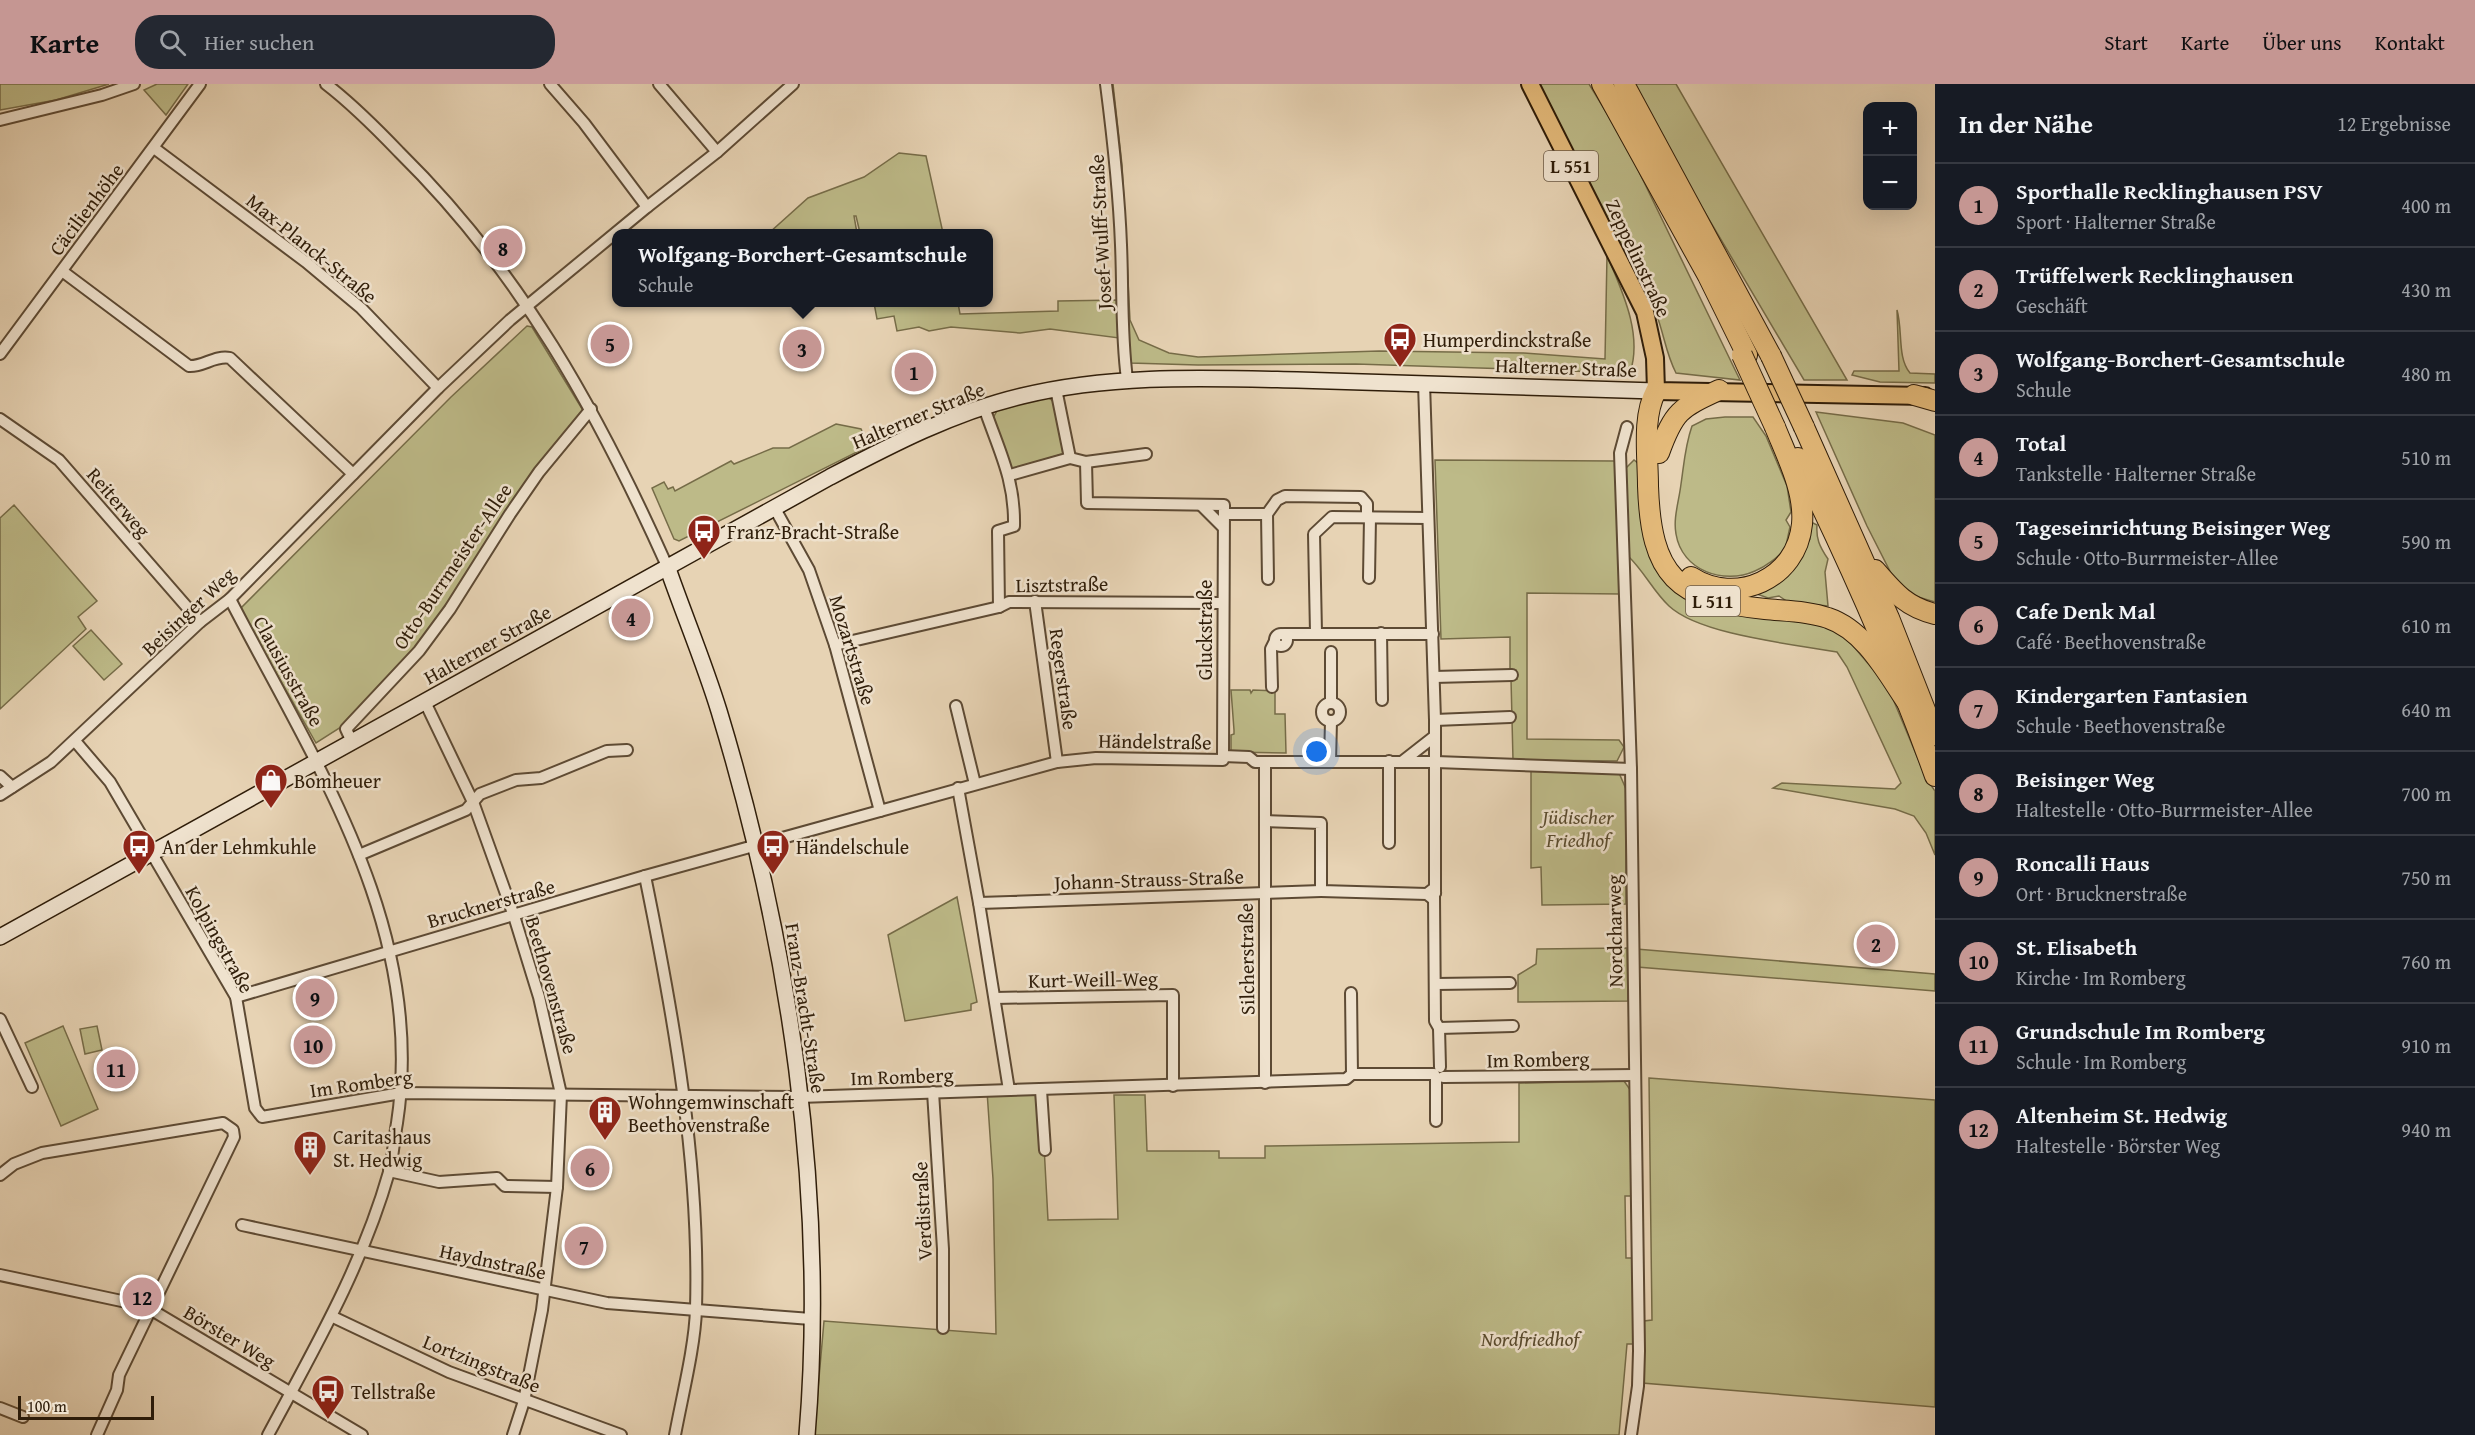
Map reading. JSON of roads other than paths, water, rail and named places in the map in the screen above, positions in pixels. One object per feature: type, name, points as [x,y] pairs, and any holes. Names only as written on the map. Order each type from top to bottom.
[{"type":"highway","name":"L 511","points":[[1602,84],[1708,276],[1779,426],[1849,562],[1911,708],[1935,776]]},
{"type":"highway","points":[[1624,84],[1705,230],[1771,356],[1863,556],[1935,735]]},
{"type":"highway","name":"L 511","points":[[1659,453],[1677,413],[1689,404],[1719,390]]},
{"type":"highway","name":"L 511","points":[[1656,391],[1660,404],[1662,534],[1670,555],[1678,566],[1699,582],[1725,589],[1752,587],[1775,574],[1785,565],[1799,540],[1802,524],[1797,488],[1779,426]]},
{"type":"highway","name":"L 511","points":[[1656,391],[1650,403],[1647,456],[1650,523],[1659,557],[1674,579],[1683,587],[1713,601],[1829,618],[1851,631],[1868,647],[1911,708]]},
{"type":"highway","points":[[1914,395],[1935,401]]},
{"type":"highway","points":[[1863,556],[1896,594],[1917,609],[1935,614]]},
{"type":"main road","name":"Zeppelinstraße","points":[[1530,84],[1645,312],[1655,358],[1656,391]]},
{"type":"main road","name":"Halterner Straße","points":[[0,937],[774,507],[905,439],[984,407],[1056,389],[1127,379],[1424,383],[1656,391],[1719,390],[1935,396]]},
{"type":"main road","name":"Franz-Bracht-Straße","points":[[667,566],[718,709],[755,846],[791,1032],[808,1202],[811,1319],[807,1435]]},
{"type":"street","points":[[0,120],[102,95],[134,84]]},
{"type":"street","name":"Cäcilienhöhe","points":[[0,354],[200,84]]},
{"type":"street","points":[[326,84],[376,128],[462,217],[527,306],[591,409],[631,486],[667,566]]},
{"type":"street","points":[[550,84],[584,123],[647,207]]},
{"type":"street","points":[[659,84],[717,153]]},
{"type":"street","name":"Beisinger Weg","points":[[620,229],[717,153],[793,84]]},
{"type":"street","name":"Josef-Wulff-Straße","points":[[1107,84],[1115,155],[1121,245],[1122,339],[1127,379]]},
{"type":"street","name":"Max-Planck-Straße","points":[[154,147],[306,262],[361,308],[438,388]]},
{"type":"street","name":"Beisinger Weg","points":[[0,795],[51,762],[75,741],[200,622],[230,599],[438,388],[527,306],[612,236]]},
{"type":"street","points":[[62,271],[189,366],[198,366],[222,356],[230,358],[352,474]]},
{"type":"street","points":[[1424,383],[1436,762],[1432,895],[1436,984],[1435,1021],[1440,1028],[1436,1121]]},
{"type":"street","points":[[1056,389],[1070,458]]},
{"type":"street","points":[[984,407],[1010,475],[1014,500],[1014,526],[998,531],[999,607]]},
{"type":"street","name":"Otto-Burrmeister-Allee","points":[[352,742],[346,729],[419,651],[539,472],[591,409]]},
{"type":"street","name":"Reiterweg","points":[[0,419],[59,460],[200,622]]},
{"type":"street","name":"Nordcharweg","points":[[1627,427],[1620,453],[1631,769],[1639,1351],[1638,1386],[1631,1435]]},
{"type":"street","points":[[1010,475],[1070,458],[1086,462],[1146,454]]},
{"type":"street","points":[[1086,462],[1087,503],[1201,505],[1224,510],[1267,514]]},
{"type":"street","points":[[1268,579],[1267,514],[1277,500],[1285,496],[1364,499],[1368,517],[1370,578]]},
{"type":"street","points":[[1332,497],[1332,517]]},
{"type":"street","points":[[1201,505],[1223,527]]},
{"type":"street","name":"Mozartstraße","points":[[774,507],[809,570],[835,645],[880,811]]},
{"type":"street","name":"Gluckstraße","points":[[1223,756],[1224,510]]},
{"type":"street","points":[[1316,633],[1314,534],[1332,517],[1428,518]]},
{"type":"street","name":"Clausiusstraße","points":[[230,599],[317,760],[359,855],[391,951],[399,1006],[401,1093]]},
{"type":"street","name":"Regerstraße","points":[[1035,601],[1058,762]]},
{"type":"street","name":"Lisztstraße","points":[[835,645],[999,607],[1009,602],[1222,603]]},
{"type":"street","points":[[1272,687],[1271,649],[1280,638],[1316,633],[1432,634]]},
{"type":"street","points":[[1381,633],[1382,700]]},
{"type":"street","points":[[1330,762],[1331,721],[1324,719],[1322,712],[1324,706],[1330,703],[1331,652]]},
{"type":"street","points":[[1434,677],[1512,675]]},
{"type":"street","name":"Beethovenstraße","points":[[425,702],[473,802],[514,916],[539,997],[561,1094],[557,1187],[544,1291],[524,1401],[513,1435]]},
{"type":"street","points":[[956,706],[975,783]]},
{"type":"street","points":[[1435,720],[1510,717]]},
{"type":"street","points":[[1403,761],[1419,752],[1435,735]]},
{"type":"street","points":[[75,741],[110,782],[151,853]]},
{"type":"street","points":[[359,855],[466,810],[480,794],[516,780],[541,778],[607,750],[627,750]]},
{"type":"street","name":"Händelstraße","points":[[755,846],[975,783],[1058,762],[1096,758],[1223,760],[1223,756],[1250,757],[1255,762],[1403,761],[1631,769]]},
{"type":"street","points":[[1389,761],[1389,843]]},
{"type":"street","name":"Silcherstraße","points":[[1265,762],[1265,1083]]},
{"type":"street","points":[[0,776],[12,787]]},
{"type":"street","points":[[958,788],[1009,1090]]},
{"type":"street","points":[[1265,820],[1333,822]]},
{"type":"street","points":[[1321,822],[1321,891]]},
{"type":"street","name":"Brucknerstraße","points":[[236,997],[645,876],[755,846]]},
{"type":"street","name":"Kolpingstraße","points":[[151,853],[236,997],[255,1108],[262,1117]]},
{"type":"street","points":[[645,876],[666,978],[684,1095],[692,1184],[696,1311],[675,1435]]},
{"type":"street","name":"Johann-Strauss-Straße","points":[[979,903],[1321,891],[1432,895]]},
{"type":"street","points":[[1436,984],[1510,983]]},
{"type":"street","points":[[1351,993],[1352,1074]]},
{"type":"street","name":"Kurt-Weill-Weg","points":[[995,998],[1173,995],[1173,1086]]},
{"type":"street","points":[[0,1019],[32,1087]]},
{"type":"street","points":[[1440,1028],[1513,1026]]},
{"type":"street","name":"Im Romberg","points":[[262,1117],[401,1093],[799,1097],[1265,1083],[1346,1079],[1352,1074],[1634,1075]]},
{"type":"street","points":[[1041,1090],[1045,1150]]},
{"type":"street","name":"Verdistraße","points":[[933,1092],[943,1249],[943,1328]]},
{"type":"street","points":[[268,1435],[333,1317],[362,1251],[389,1171],[401,1093]]},
{"type":"street","points":[[0,1175],[14,1164],[42,1154],[223,1123],[233,1130],[234,1137],[119,1375],[117,1390],[97,1435]]},
{"type":"street","points":[[389,1171],[439,1182],[497,1178],[505,1186],[557,1187]]},
{"type":"street","name":"Haydnstraße","points":[[242,1225],[607,1303],[811,1319]]},
{"type":"street","name":"Börster Weg","points":[[0,1275],[131,1301],[152,1310],[362,1435]]},
{"type":"street","name":"Lortzingstraße","points":[[333,1317],[449,1372],[621,1435]]},
{"type":"street","points":[[0,1408],[23,1417]]},
{"type":"place","name":"Beisinger Weg","points":[[503,248]]},
{"type":"place","name":"Tageseinrichtung Beisinger Weg","points":[[610,344]]},
{"type":"place","name":"Wolfgang-Borchert-Gesamtschule","points":[[802,349]]},
{"type":"place","name":"Humperdinckstraße","points":[[1400,368]]},
{"type":"place","name":"Sporthalle Recklinghausen PSV","points":[[914,372]]},
{"type":"place","name":"Franz-Bracht-Straße","points":[[704,560]]},
{"type":"place","name":"Total","points":[[631,618]]},
{"type":"place","name":"Bomheuer","points":[[271,809]]},
{"type":"place","name":"An der Lehmkuhle","points":[[139,875]]},
{"type":"place","name":"Händelschule","points":[[773,875]]},
{"type":"place","name":"Trüffelwerk Recklinghausen","points":[[1876,944]]},
{"type":"place","name":"Roncalli Haus","points":[[315,998]]},
{"type":"place","name":"St. Elisabeth","points":[[313,1045]]},
{"type":"place","name":"Grundschule Im Romberg","points":[[116,1069]]},
{"type":"place","name":"Wohngemwinschaft Beethovenstraße","points":[[605,1141]]},
{"type":"place","name":"Cafe Denk Mal","points":[[590,1168]]},
{"type":"place","name":"Caritashaus St. Hedwig","points":[[310,1176]]},
{"type":"place","name":"Kindergarten Fantasien","points":[[584,1246]]},
{"type":"place","name":"Altenheim St. Hedwig","points":[[142,1297]]},
{"type":"place","name":"Tellstraße","points":[[328,1420]]},
{"type":"park label","name":"Jüdischer Friedhof","points":[[1578,828]]},
{"type":"park label","name":"Nordfriedhof","points":[[1530,1338]]}]
